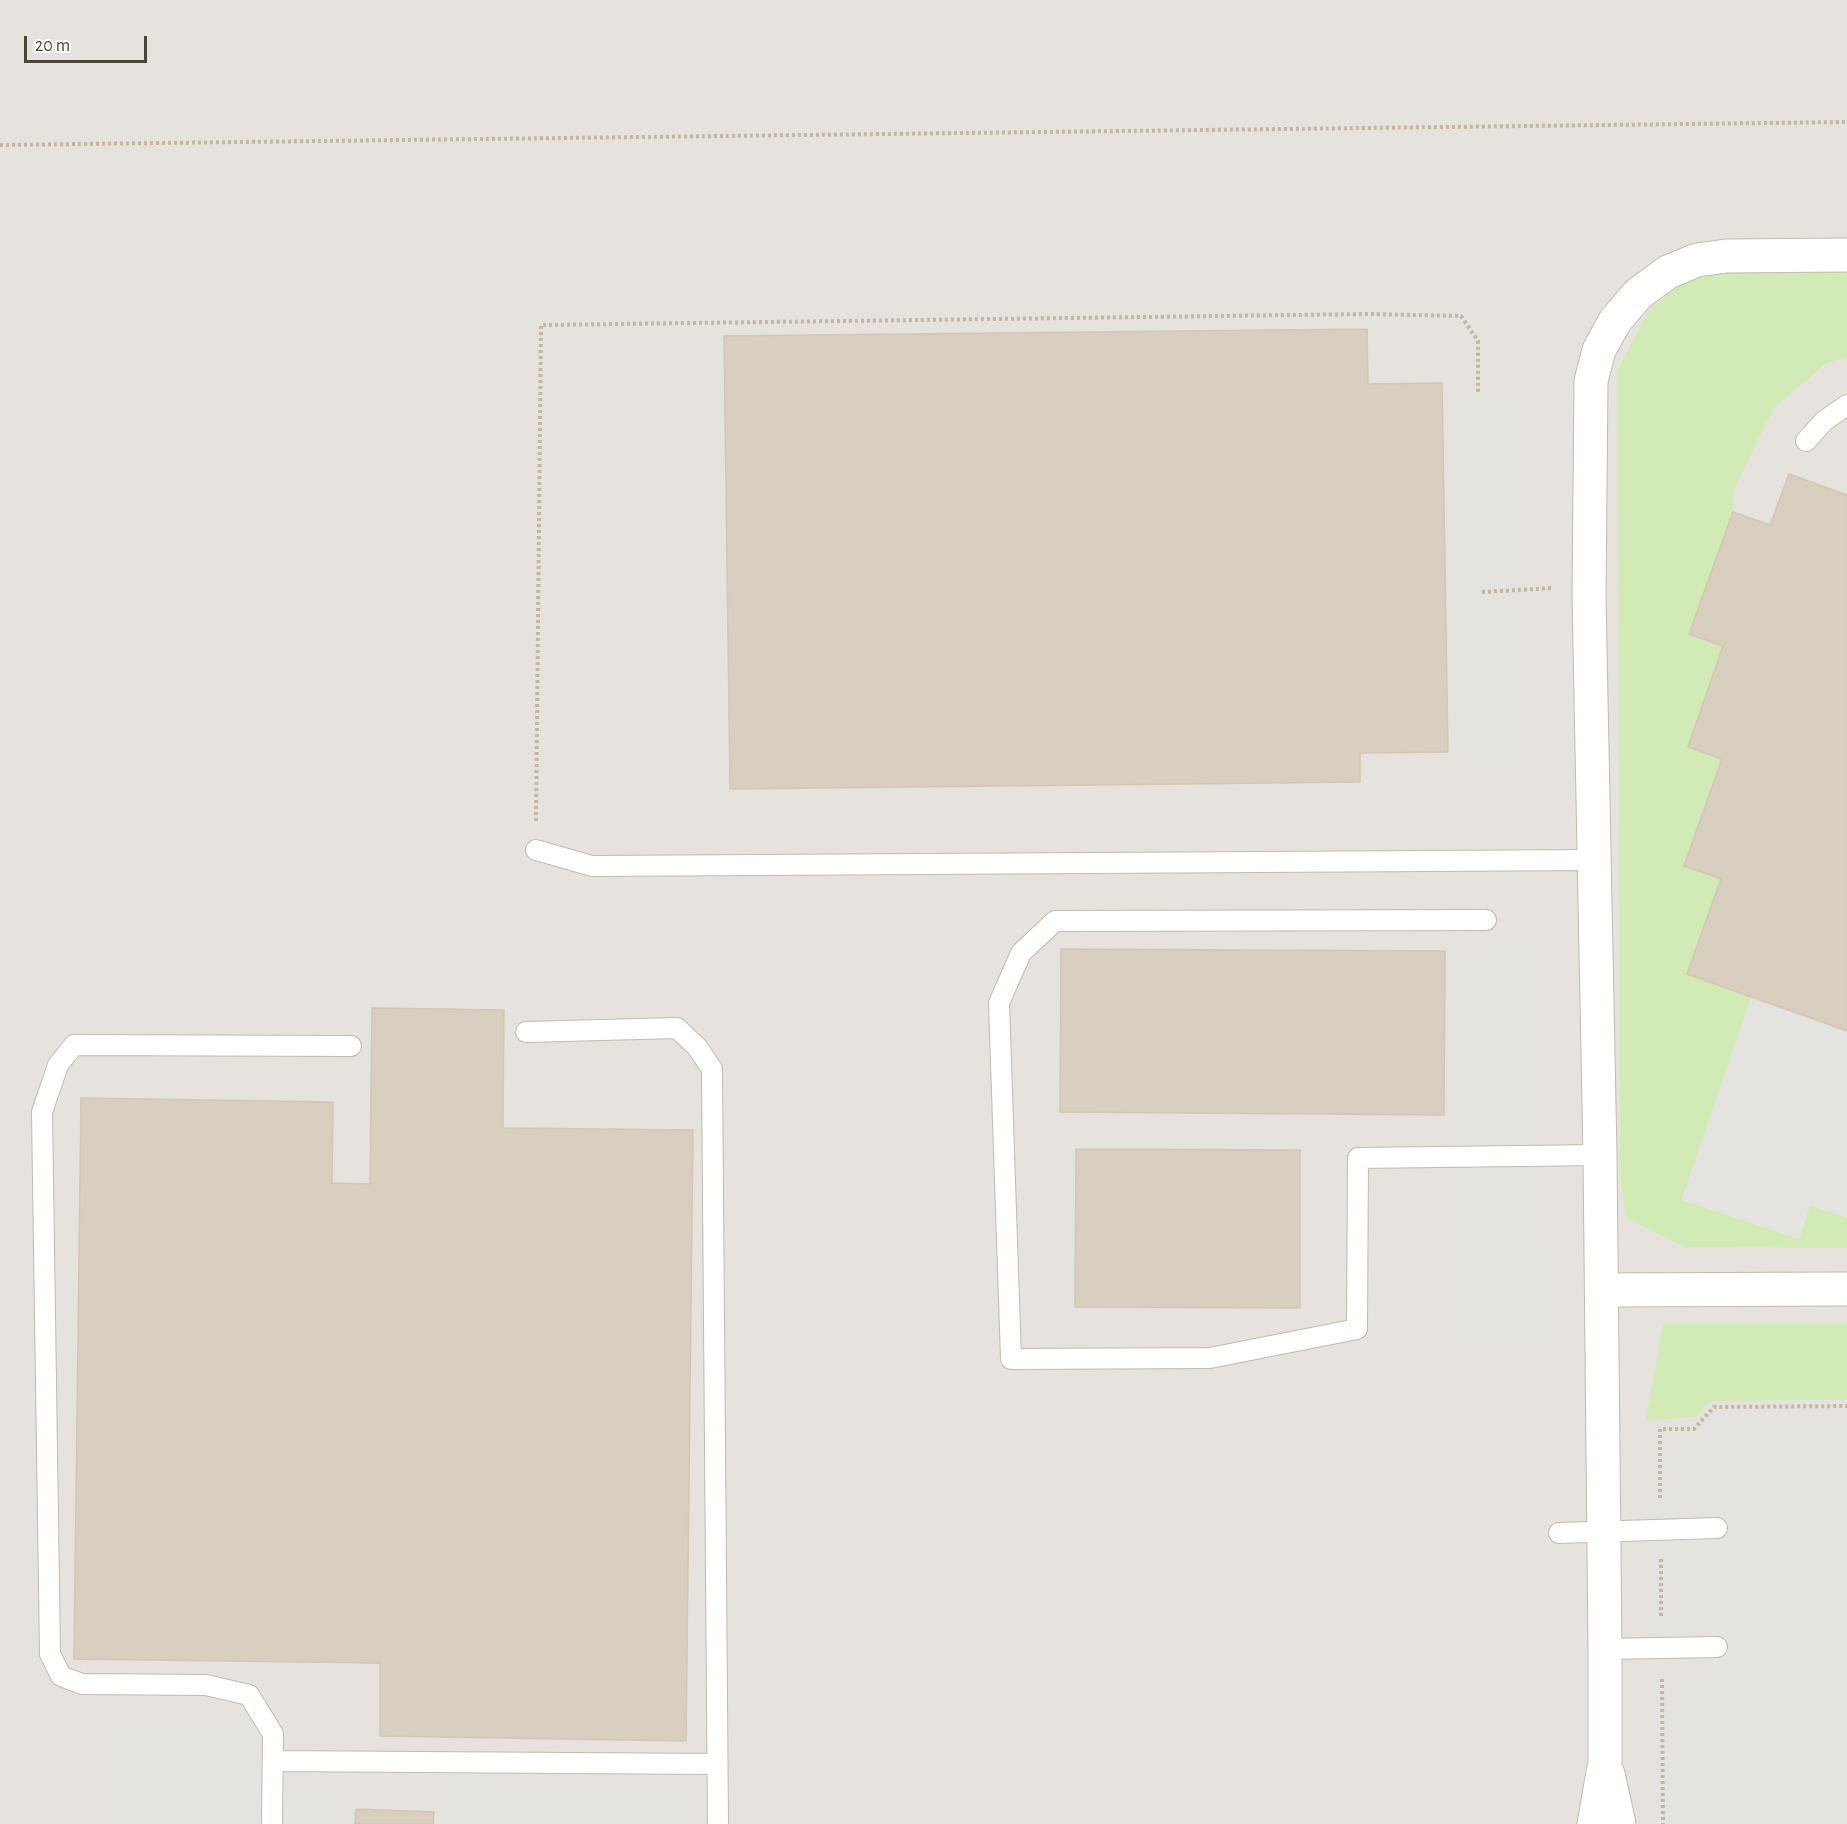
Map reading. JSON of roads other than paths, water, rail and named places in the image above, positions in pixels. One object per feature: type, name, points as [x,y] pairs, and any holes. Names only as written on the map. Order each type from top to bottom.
[{"type":"street","points":[[1594,1824],[1605,1761],[1605,1649],[1600,1155],[1589,586],[1591,381],[1599,350],[1615,321],[1638,294],[1668,272],[1697,260],[1726,256],[1847,255]]},
{"type":"street","points":[[1602,1290],[1847,1289]]},
{"type":"street","points":[[1605,1761],[1619,1824]]},
{"type":"lane","points":[[1806,441],[1824,421],[1847,405]]},
{"type":"lane","points":[[536,850],[592,866],[1594,860]]},
{"type":"lane","points":[[1486,920],[1055,921],[1021,953],[999,1002],[1011,1359],[1210,1358],[1357,1329],[1358,1158],[1600,1155]]},
{"type":"lane","points":[[526,1032],[677,1028],[697,1047],[712,1069],[718,1824]]},
{"type":"lane","points":[[272,1824],[273,1734],[249,1695],[206,1684],[82,1684],[61,1676],[50,1654],[42,1112],[58,1065],[74,1045],[351,1046]]},
{"type":"lane","points":[[1560,1533],[1717,1528]]},
{"type":"lane","points":[[1605,1649],[1717,1647]]},
{"type":"lane","points":[[273,1761],[717,1764]]}]
